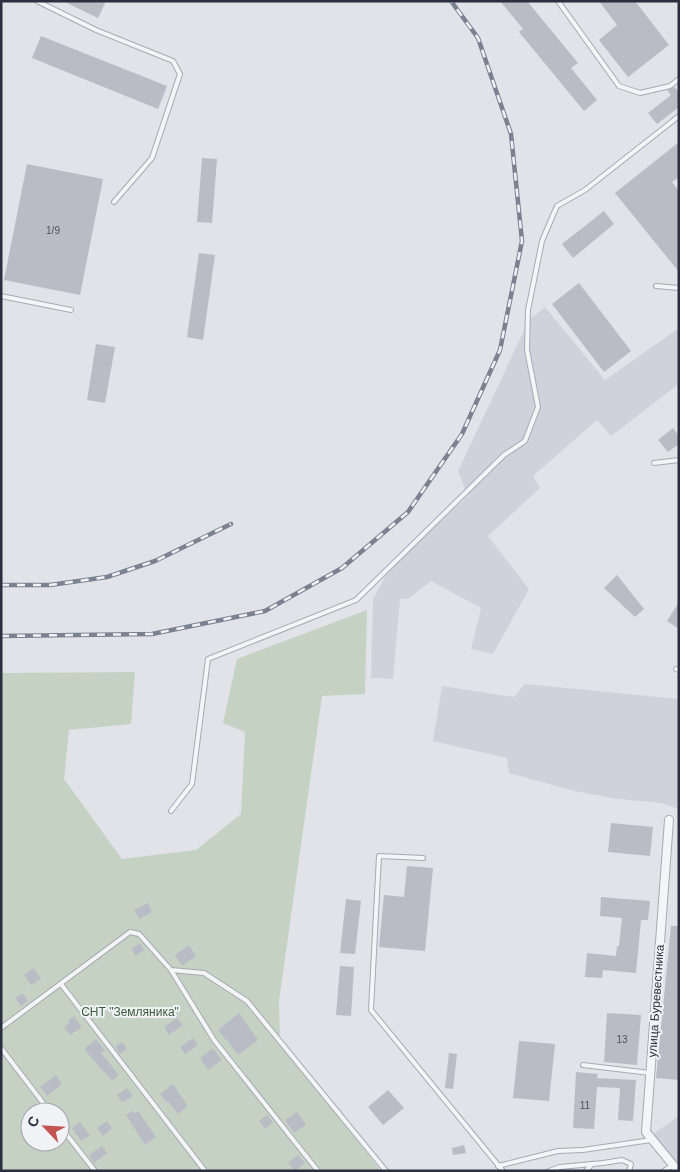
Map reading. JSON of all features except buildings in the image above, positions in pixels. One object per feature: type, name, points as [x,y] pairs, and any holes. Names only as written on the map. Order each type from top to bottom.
[{"type":"street","name":"улица Буревестника","points":[[670,820],[646,1132],[675,1168]]},
{"type":"lane","points":[[37,1],[96,30],[174,61],[180,74],[152,158],[114,202]]},
{"type":"lane","points":[[558,1],[619,86],[640,93],[670,86],[679,79]]},
{"type":"lane","points":[[171,811],[192,784],[208,660],[356,600],[504,455],[525,441],[538,406],[527,350],[528,310],[542,241],[557,206],[585,190],[679,116]]},
{"type":"lane","points":[[656,286],[679,288]]},
{"type":"lane","points":[[1,296],[71,310]]},
{"type":"lane","points":[[654,463],[679,460]]},
{"type":"lane","points":[[423,858],[379,856],[371,1010],[502,1171]]},
{"type":"lane","points":[[1,1028],[130,932],[139,934],[171,970],[214,1040],[318,1171]]},
{"type":"lane","points":[[171,970],[204,973],[247,1001],[386,1171]]},
{"type":"lane","points":[[62,984],[205,1171]]},
{"type":"lane","points":[[1,1048],[42,1102]]},
{"type":"lane","points":[[583,1065],[650,1073]]},
{"type":"lane","points":[[70,1139],[95,1171]]},
{"type":"lane","points":[[498,1166],[558,1151],[583,1150],[653,1140]]},
{"type":"lane","points":[[549,1171],[560,1167],[622,1160],[631,1164],[629,1171]]},
{"type":"lane","points":[[586,1171],[592,1164]]},
{"type":"lane","points":[[664,1171],[675,1168]]},
{"type":"shaded area","points":[[545,307],[605,380],[679,328],[679,384],[611,436],[597,420],[533,476],[540,488],[488,536],[529,589],[493,654],[471,649],[481,608],[431,581],[409,598],[400,599],[393,679],[371,678],[373,599],[390,568],[468,496],[458,471],[529,320]]},
{"type":"shaded area","points":[[525,684],[679,699],[679,809],[661,803],[618,799],[574,791],[509,773],[507,758],[433,741],[442,686],[514,697]]},
{"type":"shaded area","points":[[679,1116],[679,1168],[653,1134]]},
{"type":"green space","name":"СНТ \"Земляника\"","points":[[367,610],[365,694],[322,696],[279,1001],[280,1040],[381,1171],[1,1171],[1,673],[135,672],[131,724],[69,730],[64,779],[122,859],[196,850],[241,814],[245,732],[223,723],[237,659]]},
{"type":"railway","points":[[1,636],[152,634],[265,611],[342,568],[408,512],[462,434],[500,350],[522,241],[511,134],[478,38],[451,1]]},
{"type":"railway","points":[[1,585],[50,585],[107,577],[155,561],[231,524]]}]
